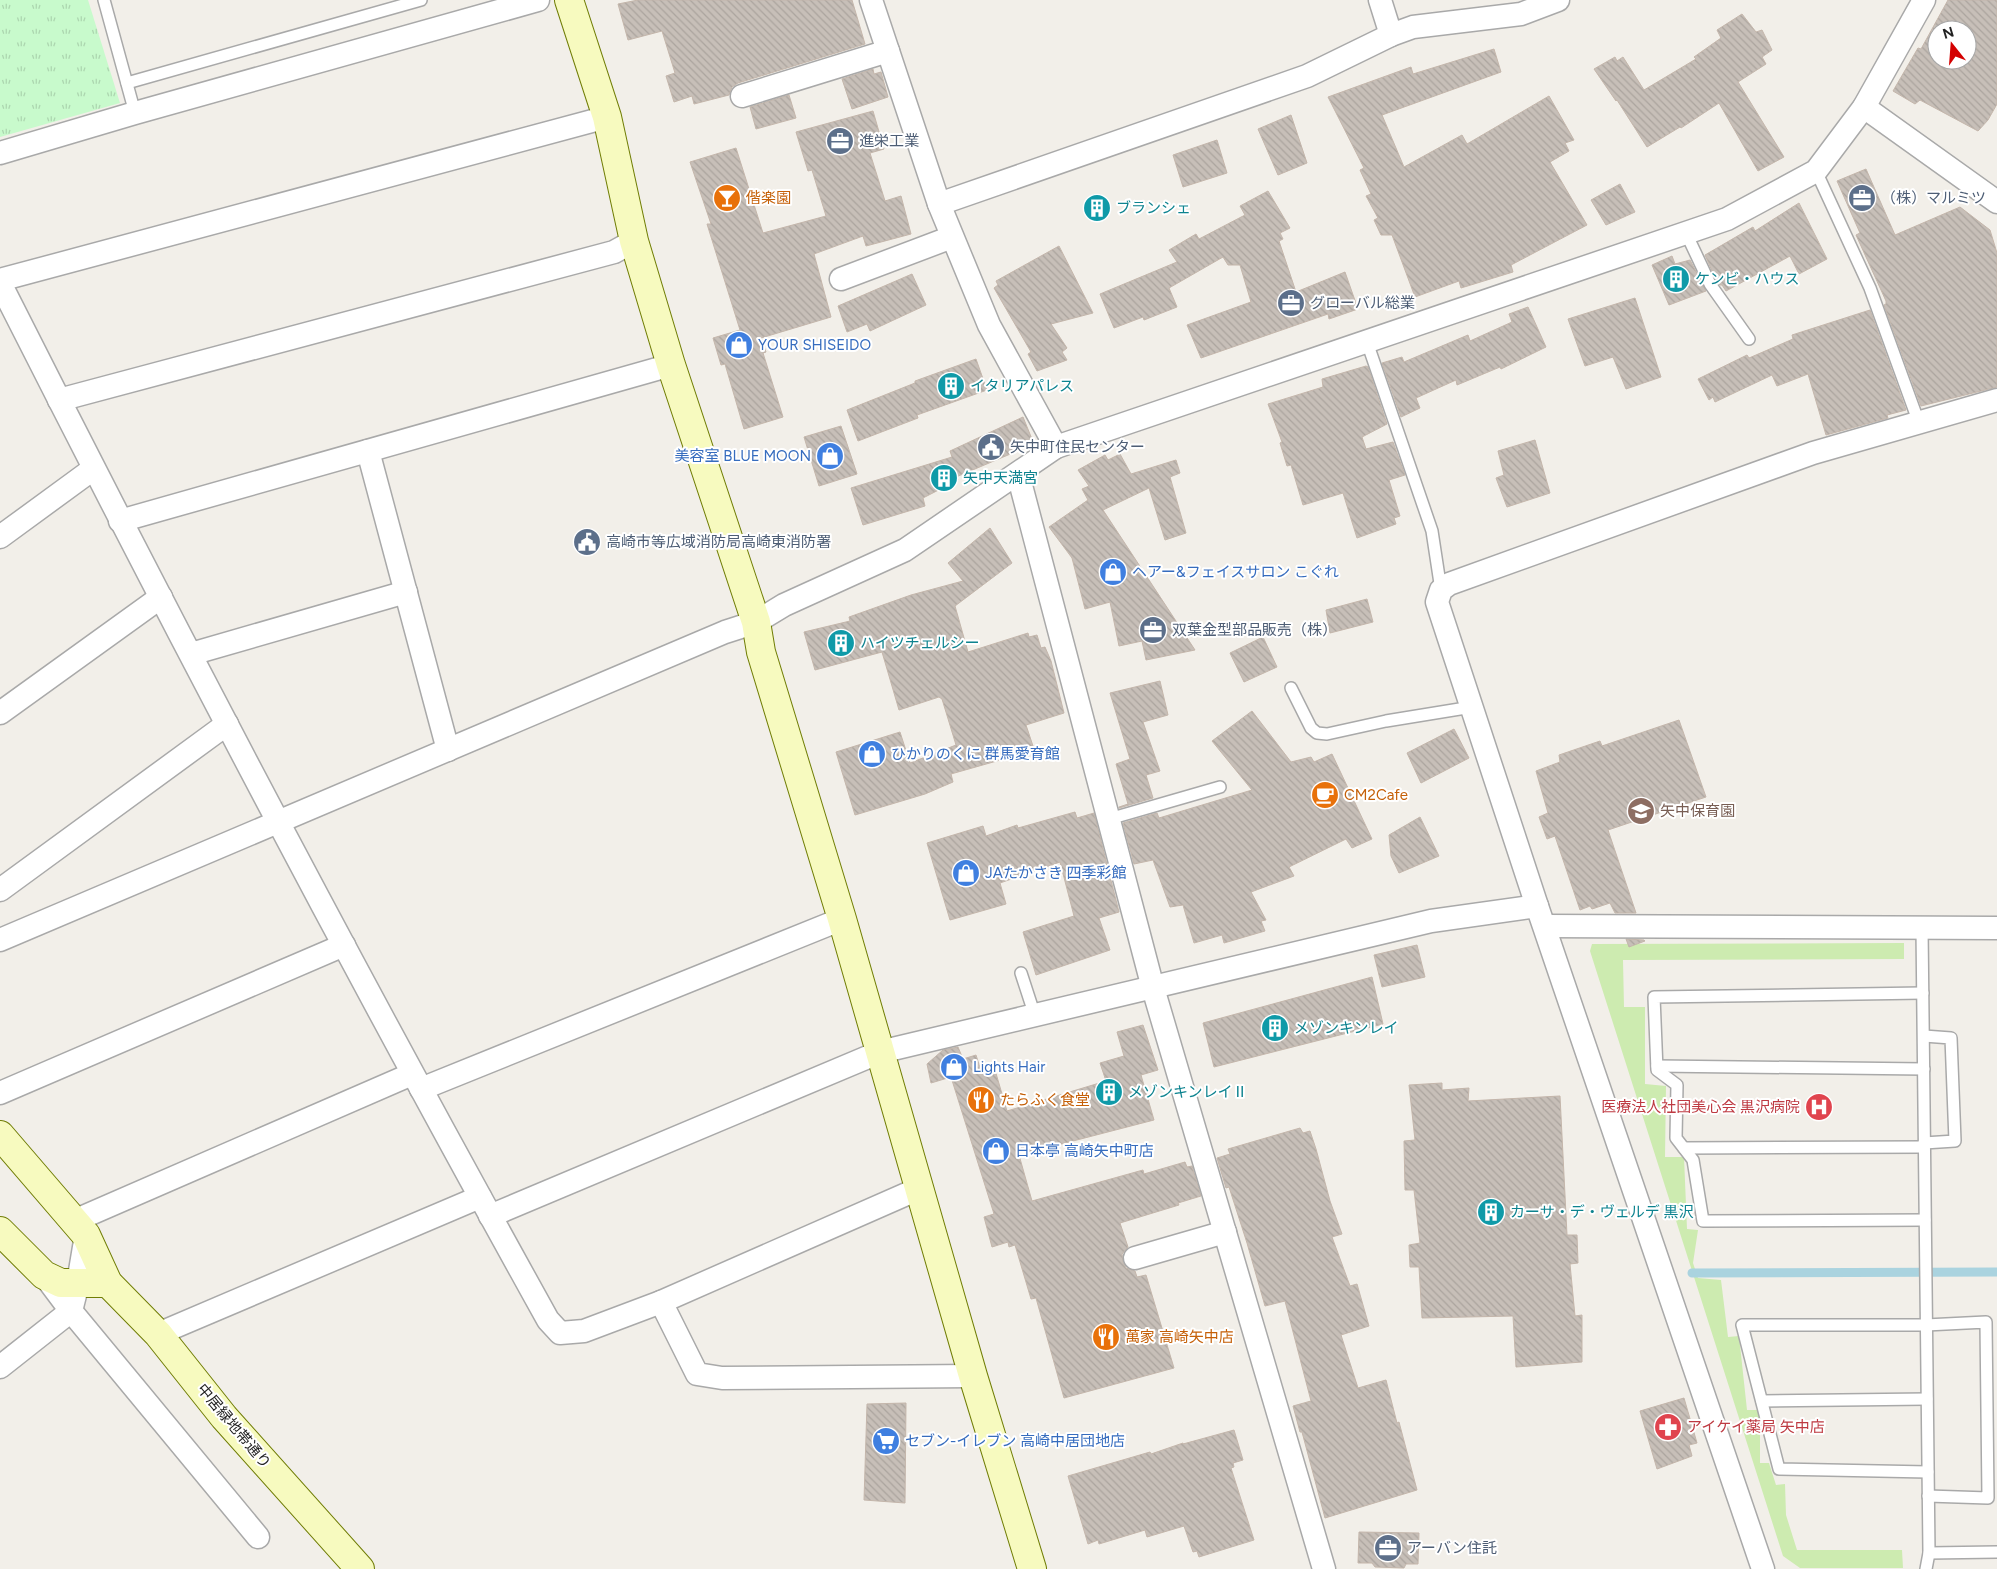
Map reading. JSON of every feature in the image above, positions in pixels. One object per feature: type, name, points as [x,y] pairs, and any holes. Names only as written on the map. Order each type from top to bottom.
[{"type":"street","points":[[0,153],[135,112],[538,0]]},
{"type":"street","points":[[569,0],[607,117],[634,241],[670,365],[756,622],[761,652],[842,919],[918,1189],[1032,1569]]},
{"type":"street","points":[[871,0],[939,204],[952,236],[989,325],[1056,447]]},
{"type":"street","points":[[1380,0],[1391,35]]},
{"type":"street","points":[[939,204],[1308,76],[1391,35],[1413,27],[1521,14],[1558,0]]},
{"type":"street","points":[[0,940],[716,635],[756,622],[784,605],[905,550],[1056,447],[1726,219],[1816,170],[1864,107],[1924,0]]},
{"type":"street","points":[[742,96],[888,51]]},
{"type":"street","points":[[1864,107],[1997,202]]},
{"type":"street","points":[[607,117],[0,282],[93,469],[344,945],[548,1320],[560,1333],[584,1331],[661,1302],[918,1189]]},
{"type":"street","points":[[841,279],[952,236]]},
{"type":"street","points":[[59,400],[614,252],[634,241]]},
{"type":"street","points":[[120,521],[670,365]]},
{"type":"street","points":[[1763,1569],[1541,916],[1437,602],[1441,590],[1449,584],[1813,453],[1997,400]]},
{"type":"street","points":[[368,451],[448,750]]},
{"type":"street","points":[[0,537],[93,469]]},
{"type":"street","points":[[1018,474],[1153,988],[1324,1569]]},
{"type":"street","points":[[190,654],[406,592]]},
{"type":"street","points":[[0,712],[161,597]]},
{"type":"street","points":[[0,890],[227,724]]},
{"type":"street","points":[[158,1334],[880,1052],[1431,922],[1541,916],[1922,928],[1997,928]]},
{"type":"street","points":[[0,1367],[71,1311],[78,1283],[80,1228],[417,1082],[842,919]]},
{"type":"street","points":[[0,1094],[344,945]]},
{"type":"street","name":"中居緑地帯通り","points":[[0,1135],[80,1228],[108,1283],[158,1334],[224,1417],[360,1569]]},
{"type":"street","points":[[0,1231],[44,1275],[71,1311],[258,1537]]},
{"type":"street","points":[[1135,1258],[1225,1232]]},
{"type":"street","points":[[44,1275],[62,1283],[108,1283]]},
{"type":"street","points":[[661,1302],[697,1374],[722,1378],[973,1376]]},
{"type":"lane","points":[[104,0],[135,112]]},
{"type":"lane","points":[[128,84],[421,0]]},
{"type":"lane","points":[[1816,170],[1870,288],[1920,423]]},
{"type":"lane","points":[[1686,233],[1710,284],[1749,339]]},
{"type":"lane","points":[[1367,342],[1432,531],[1441,590]]},
{"type":"lane","points":[[1291,688],[1311,728],[1317,733],[1327,734],[1472,707]]},
{"type":"lane","points":[[1109,819],[1220,787]]},
{"type":"lane","points":[[1922,928],[1929,1553],[1926,1569]]},
{"type":"lane","points":[[1021,973],[1035,1016]]},
{"type":"lane","points":[[1923,993],[1654,997],[1657,1070],[1677,1085],[1676,1138],[1693,1160],[1703,1221],[1925,1220]]},
{"type":"lane","points":[[1684,1148],[1924,1145],[1955,1141],[1951,1038],[1924,1036]]},
{"type":"lane","points":[[1657,1066],[1924,1069]]},
{"type":"lane","points":[[1928,1472],[1779,1469],[1742,1324],[1926,1325],[1986,1322],[1988,1498],[1928,1496]]},
{"type":"lane","points":[[1762,1401],[1927,1399]]},
{"type":"lane","points":[[1929,1553],[1997,1552]]},
{"type":"green space","points":[[0,0],[88,0],[120,103],[0,137]]},
{"type":"green space","points":[[1904,943],[1904,959],[1623,960],[1624,1007],[1645,1007],[1645,1084],[1666,1086],[1665,1157],[1684,1157],[1687,1229],[1698,1230],[1693,1263],[1698,1278],[1721,1280],[1728,1337],[1739,1336],[1747,1410],[1760,1410],[1760,1463],[1769,1463],[1776,1485],[1785,1484],[1786,1515],[1797,1550],[1902,1550],[1903,1568],[1800,1568],[1783,1556],[1590,951],[1592,944]]},
{"type":"building","points":[[638,0],[852,0],[865,44],[738,83],[732,87],[729,95],[694,104],[692,96],[674,102],[666,76],[675,73],[662,31],[628,40],[618,4]]},
{"type":"building","points":[[1948,0],[1997,0],[1997,104],[1988,120],[1978,131],[1920,100],[1915,104],[1893,91],[1918,48],[1921,49],[1927,38],[1927,70],[1977,70],[1977,20],[1937,20]]},
{"type":"building","points":[[1742,14],[1756,32],[1762,30],[1772,50],[1762,57],[1766,64],[1738,82],[1784,157],[1758,171],[1719,103],[1681,128],[1647,147],[1617,100],[1594,69],[1615,57],[1617,61],[1623,57],[1644,90],[1696,59],[1694,57],[1721,38],[1717,30]]},
{"type":"building","points":[[1494,49],[1501,72],[1382,115],[1404,167],[1462,135],[1467,144],[1549,96],[1574,140],[1565,143],[1569,151],[1550,162],[1587,225],[1511,265],[1513,272],[1461,288],[1459,281],[1415,297],[1392,235],[1381,235],[1374,220],[1378,218],[1366,196],[1371,194],[1360,170],[1364,168],[1328,97],[1411,67],[1413,74]]},
{"type":"building","points":[[873,69],[874,74],[881,72],[888,97],[852,109],[842,79]]},
{"type":"building","points":[[789,95],[796,118],[756,129],[750,107]]},
{"type":"building","points":[[873,111],[884,149],[870,153],[885,201],[901,196],[911,234],[866,246],[863,236],[814,254],[831,317],[761,338],[766,352],[763,353],[783,417],[744,429],[725,364],[721,365],[713,338],[740,330],[707,224],[711,224],[690,162],[736,148],[763,233],[826,216],[812,170],[808,171],[796,132]]},
{"type":"building","points":[[1291,115],[1307,163],[1278,175],[1258,129]]},
{"type":"building","points":[[1217,140],[1227,173],[1183,187],[1173,155]]},
{"type":"building","points":[[1866,169],[1895,235],[1960,207],[1990,230],[1997,253],[1997,387],[1921,406],[1884,305],[1886,301],[1856,235],[1860,233],[1837,181]]},
{"type":"building","points":[[1620,184],[1635,212],[1606,225],[1591,200]]},
{"type":"building","points":[[1268,191],[1290,228],[1280,233],[1283,239],[1279,241],[1296,292],[1345,272],[1358,309],[1329,319],[1328,314],[1201,358],[1187,325],[1251,302],[1240,265],[1228,265],[1223,257],[1169,288],[1177,307],[1144,320],[1143,317],[1114,328],[1100,294],[1177,262],[1169,250],[1196,234],[1199,239],[1245,215],[1240,206]]},
{"type":"building","points":[[1799,203],[1827,259],[1799,274],[1790,256],[1726,291],[1716,280],[1705,255],[1753,227],[1755,231]]},
{"type":"building","points":[[1059,246],[1093,313],[1051,324],[1067,348],[1062,352],[1067,360],[1037,371],[1028,354],[1031,352],[994,288],[998,285],[996,281]]},
{"type":"building","name":"ケンビ・ハウス","points":[[1672,256],[1675,264],[1690,260],[1706,291],[1669,305],[1652,265]]},
{"type":"building","points":[[912,274],[926,305],[870,331],[867,324],[847,332],[838,306]]},
{"type":"building","points":[[1635,298],[1661,377],[1626,389],[1613,357],[1585,366],[1568,319]]},
{"type":"building","points":[[1528,307],[1546,347],[1501,369],[1500,367],[1457,385],[1456,380],[1416,398],[1420,408],[1401,417],[1382,363],[1402,357],[1404,362],[1468,335],[1470,341],[1512,322],[1509,314]]},
{"type":"building","points":[[1870,310],[1906,410],[1887,415],[1888,418],[1826,435],[1808,374],[1777,386],[1772,375],[1715,402],[1713,397],[1709,400],[1698,379],[1747,355],[1749,358],[1793,339],[1792,335]]},
{"type":"building","points":[[976,359],[987,390],[917,415],[918,418],[858,441],[847,410],[915,383],[915,381]]},
{"type":"building","points":[[1368,367],[1387,424],[1362,437],[1366,449],[1393,442],[1405,475],[1389,480],[1400,516],[1394,518],[1396,524],[1357,538],[1343,493],[1303,505],[1291,465],[1287,466],[1280,443],[1282,442],[1268,404],[1323,387],[1322,379]]},
{"type":"building","points":[[1023,417],[1034,444],[956,477],[958,480],[923,498],[925,506],[863,525],[851,488],[952,457],[950,451]]},
{"type":"building","name":"美容室 BLUE MOON","points":[[841,426],[857,474],[819,486],[804,437]]},
{"type":"building","points":[[1535,440],[1550,493],[1507,507],[1496,478],[1504,475],[1498,451]]},
{"type":"building","points":[[1120,454],[1131,474],[1176,460],[1180,473],[1170,477],[1186,533],[1165,540],[1149,488],[1103,510],[1195,650],[1146,660],[1142,641],[1119,646],[1110,602],[1085,609],[1072,558],[1049,527],[1088,500],[1082,489],[1089,486],[1078,470],[1105,455],[1108,460]]},
{"type":"building","points":[[990,528],[1012,563],[955,606],[968,652],[1028,633],[1029,637],[1037,635],[1041,648],[1045,647],[1051,661],[1064,713],[1026,725],[1033,746],[1017,751],[1018,755],[951,774],[953,782],[925,794],[855,815],[836,752],[900,732],[910,763],[956,745],[942,699],[939,697],[899,710],[882,652],[815,670],[804,632],[850,621],[849,617],[911,595],[963,581],[948,563]]},
{"type":"building","points":[[1367,599],[1373,622],[1330,633],[1326,610]]},
{"type":"building","points":[[1263,637],[1277,667],[1244,682],[1230,653]]},
{"type":"building","points":[[1160,681],[1168,715],[1143,722],[1160,771],[1146,775],[1153,798],[1119,808],[1128,804],[1116,764],[1130,759],[1110,693]]},
{"type":"building","points":[[1252,711],[1291,762],[1311,757],[1314,762],[1332,754],[1372,839],[1352,848],[1346,839],[1289,867],[1294,876],[1251,892],[1266,920],[1261,921],[1265,931],[1224,943],[1222,935],[1194,943],[1183,905],[1170,907],[1153,860],[1134,864],[1123,823],[1157,813],[1159,818],[1252,790],[1212,741]]},
{"type":"building","name":"矢中保育園","points":[[1679,720],[1706,797],[1608,830],[1636,913],[1615,913],[1610,903],[1592,909],[1590,906],[1580,910],[1555,836],[1547,839],[1539,817],[1548,813],[1536,771],[1560,762],[1559,755],[1600,741],[1602,746]]},
{"type":"building","points":[[1454,729],[1469,758],[1421,783],[1407,753]]},
{"type":"building","points":[[1075,812],[1077,818],[1094,813],[1119,912],[1099,918],[1110,950],[1036,975],[1023,932],[1074,916],[1060,862],[1000,883],[1006,904],[950,920],[927,843],[983,826],[986,836],[1017,825],[1018,828]]},
{"type":"building","points":[[1420,817],[1439,856],[1399,873],[1391,856],[1389,835]]},
{"type":"building","points":[[1626,939],[1644,940],[1645,941],[1629,947]]},
{"type":"building","points":[[1417,945],[1425,977],[1382,987],[1374,955]]},
{"type":"building","name":"メゾンキンレイ","points":[[1372,977],[1383,1024],[1214,1067],[1203,1023]]},
{"type":"building","points":[[1143,1025],[1158,1070],[1141,1075],[1154,1120],[1019,1155],[1032,1201],[1143,1170],[1144,1174],[1185,1162],[1187,1167],[1192,1166],[1201,1196],[1178,1203],[1179,1205],[1120,1223],[1128,1247],[1122,1254],[1123,1262],[1126,1268],[1135,1271],[1137,1277],[1146,1275],[1174,1368],[1064,1398],[1036,1298],[1031,1299],[1015,1245],[1009,1247],[1008,1242],[992,1247],[984,1217],[994,1214],[951,1077],[931,1083],[927,1064],[943,1050],[958,1047],[963,1059],[976,1055],[982,1074],[995,1070],[1007,1111],[1106,1081],[1100,1063],[1124,1056],[1117,1032]]},
{"type":"building","name":"カーサ・デ・ヴェルデ 黒沢","points":[[1442,1083],[1442,1090],[1469,1088],[1468,1101],[1560,1096],[1567,1235],[1577,1235],[1578,1263],[1570,1264],[1575,1316],[1582,1315],[1582,1362],[1516,1367],[1513,1316],[1422,1318],[1419,1267],[1410,1267],[1409,1245],[1420,1243],[1414,1190],[1405,1190],[1404,1141],[1415,1140],[1409,1085]]},
{"type":"building","points":[[1300,1128],[1303,1133],[1310,1131],[1330,1201],[1342,1234],[1332,1237],[1350,1286],[1357,1284],[1369,1326],[1341,1335],[1358,1388],[1386,1380],[1417,1490],[1325,1518],[1302,1432],[1300,1432],[1293,1406],[1311,1401],[1285,1301],[1265,1306],[1229,1187],[1226,1188],[1217,1158],[1230,1154],[1228,1149]]},
{"type":"building","name":"アイケイ薬局 矢中店","points":[[1684,1398],[1697,1443],[1689,1445],[1692,1456],[1657,1469],[1640,1411]]},
{"type":"building","name":"セブン-イレブン 高崎中居団地店","points":[[906,1403],[905,1503],[864,1500],[867,1404]]},
{"type":"building","points":[[1234,1430],[1243,1460],[1233,1463],[1234,1467],[1231,1468],[1254,1540],[1199,1557],[1197,1551],[1193,1552],[1184,1526],[1147,1537],[1145,1530],[1099,1544],[1098,1540],[1088,1544],[1068,1476]]},
{"type":"building","name":"アーバン住託","points":[[1359,1532],[1419,1533],[1418,1564],[1406,1564],[1404,1568],[1375,1567],[1372,1563],[1358,1563]]},
{"type":"waterway","points":[[1692,1273],[1997,1272]]},
{"type":"place","name":"進栄工業","points":[[840,141]]},
{"type":"place","name":"偕楽園","points":[[727,198]]},
{"type":"place","name":"（株）マルミツ","points":[[1862,198]]},
{"type":"place","name":"ブランシェ","points":[[1097,208]]},
{"type":"place","name":"ケンビ・ハウス","points":[[1676,279]]},
{"type":"place","name":"グローバル総業","points":[[1291,303]]},
{"type":"place","name":"YOUR SHISEIDO","points":[[739,345]]},
{"type":"place","name":"イタリアパレス","points":[[951,386]]},
{"type":"place","name":"矢中町住民センター","points":[[991,447]]},
{"type":"place","name":"美容室 BLUE MOON","points":[[830,456]]},
{"type":"place","name":"矢中天満宮","points":[[944,478]]},
{"type":"place","name":"高崎市等広域消防局高崎東消防署","points":[[587,542]]},
{"type":"place","name":"ヘアー&フェイスサロン こぐれ","points":[[1113,572]]},
{"type":"place","name":"双葉金型部品販売（株）","points":[[1153,630]]},
{"type":"place","name":"ハイツチェルシー","points":[[841,643]]},
{"type":"place","name":"ひかりのくに 群馬愛育館","points":[[872,754]]},
{"type":"place","name":"CM2Cafe","points":[[1325,795]]},
{"type":"place","name":"矢中保育園","points":[[1641,811]]},
{"type":"place","name":"JAたかさき 四季彩館","points":[[966,873]]},
{"type":"place","name":"メゾンキンレイ","points":[[1275,1028]]},
{"type":"place","name":"Lights Hair","points":[[954,1067]]},
{"type":"place","name":"メゾンキンレイⅡ","points":[[1109,1092]]},
{"type":"place","name":"たらふく食堂","points":[[981,1100]]},
{"type":"place","name":"医療法人社団美心会 黒沢病院","points":[[1819,1107]]},
{"type":"place","name":"日本亭 高崎矢中町店","points":[[996,1151]]},
{"type":"place","name":"カーサ・デ・ヴェルデ 黒沢","points":[[1491,1212]]},
{"type":"place","name":"萬家 高崎矢中店","points":[[1106,1337]]},
{"type":"place","name":"アイケイ薬局 矢中店","points":[[1668,1427]]},
{"type":"place","name":"セブン-イレブン 高崎中居団地店","points":[[886,1441]]},
{"type":"place","name":"アーバン住託","points":[[1388,1548]]}]
